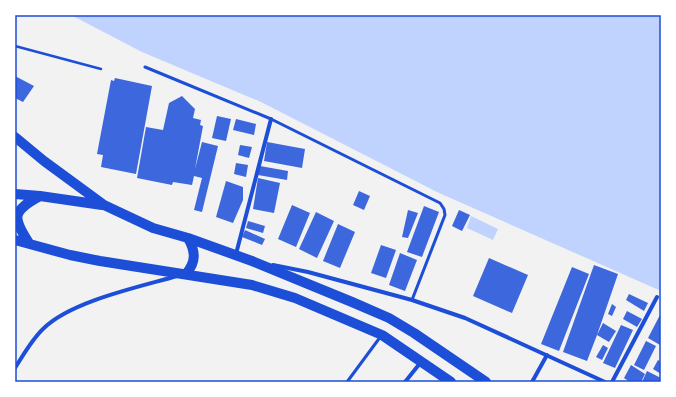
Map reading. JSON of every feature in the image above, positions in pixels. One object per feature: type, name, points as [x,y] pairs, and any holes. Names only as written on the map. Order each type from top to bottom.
[{"type":"main road","points":[[15,137],[44,161],[104,205],[152,228],[188,238],[252,261],[388,318],[414,333],[486,382]]},
{"type":"main road","points":[[15,194],[104,205]]},
{"type":"main road","points":[[29,243],[20,229],[18,213],[21,207],[40,196]]},
{"type":"main road","points":[[186,274],[193,263],[192,246],[188,238]]},
{"type":"main road","points":[[15,240],[70,255],[100,261],[252,285],[296,298],[382,335],[451,382]]},
{"type":"street","points":[[236,255],[271,119]]},
{"type":"street","points":[[252,261],[308,272],[412,300],[465,318],[605,382]]},
{"type":"street","points":[[15,368],[31,343],[44,328],[65,313],[120,293],[186,274]]},
{"type":"street","points":[[612,382],[658,297]]},
{"type":"street","points":[[532,382],[547,355]]},
{"type":"street","points":[[405,382],[421,361]]},
{"type":"lane","points":[[146,67],[271,119],[440,203],[444,209],[445,215],[412,300]]},
{"type":"lane","points":[[347,382],[382,335]]},
{"type":"path","points":[[15,46],[100,69]]},
{"type":"water","points":[[71,15],[661,15],[661,291],[437,192],[261,102],[142,52]]},
{"type":"water","points":[[471,216],[498,229],[493,240],[467,228]]},
{"type":"building","points":[[15,76],[34,86],[23,102],[15,98]]},
{"type":"building","points":[[115,78],[152,86],[136,174],[101,167],[103,155],[97,154],[111,80],[114,81]]},
{"type":"building","points":[[182,96],[195,109],[193,118],[201,120],[200,125],[203,126],[195,169],[202,142],[218,146],[202,212],[194,210],[202,178],[194,176],[192,185],[173,182],[172,185],[137,178],[146,127],[163,130],[169,103]]},
{"type":"building","points":[[217,116],[231,119],[226,141],[212,138]]},
{"type":"building","points":[[236,119],[256,124],[254,135],[233,130]]},
{"type":"building","points":[[267,142],[305,149],[302,168],[264,161]]},
{"type":"building","points":[[240,145],[252,147],[249,158],[238,155]]},
{"type":"building","points":[[236,163],[248,165],[246,177],[234,174]]},
{"type":"building","points":[[260,166],[288,171],[287,180],[258,175]]},
{"type":"building","points":[[258,178],[280,183],[274,213],[253,209]]},
{"type":"building","points":[[226,181],[243,187],[243,200],[233,223],[216,217]]},
{"type":"building","points":[[359,191],[370,196],[364,210],[353,205]]},
{"type":"building","points":[[292,205],[310,213],[296,247],[278,239]]},
{"type":"building","points":[[424,206],[439,212],[422,257],[407,252]]},
{"type":"building","points":[[408,210],[418,213],[408,238],[402,237]]},
{"type":"building","points":[[459,210],[470,215],[462,231],[452,226]]},
{"type":"building","points":[[316,212],[334,221],[317,258],[299,249]]},
{"type":"building","points":[[248,221],[265,226],[263,233],[246,228]]},
{"type":"building","points":[[338,224],[355,232],[340,268],[323,261]]},
{"type":"building","points":[[245,230],[265,239],[262,245],[242,237]]},
{"type":"building","points":[[381,245],[396,250],[386,278],[371,273]]},
{"type":"building","points":[[400,253],[417,260],[405,291],[389,285]]},
{"type":"building","points":[[489,258],[528,275],[512,313],[473,296]]},
{"type":"building","points":[[594,265],[618,274],[587,361],[563,352]]},
{"type":"building","points":[[572,267],[589,274],[559,351],[541,344]]},
{"type":"building","points":[[629,294],[648,303],[644,311],[626,300]]},
{"type":"building","points":[[612,304],[616,307],[612,316],[608,314]]},
{"type":"building","points":[[627,311],[642,319],[637,327],[623,319]]},
{"type":"building","points":[[661,313],[661,342],[660,345],[648,338]]},
{"type":"building","points":[[603,323],[616,331],[609,342],[597,335]]},
{"type":"building","points":[[621,325],[633,330],[615,368],[603,363]]},
{"type":"building","points":[[646,341],[656,346],[644,370],[634,365]]},
{"type":"building","points":[[603,345],[608,348],[602,360],[596,357]]},
{"type":"building","points":[[658,360],[661,362],[661,374],[653,369]]},
{"type":"building","points":[[631,365],[645,374],[641,382],[630,382],[624,378]]},
{"type":"building","points":[[647,371],[661,378],[661,382],[642,382]]}]
